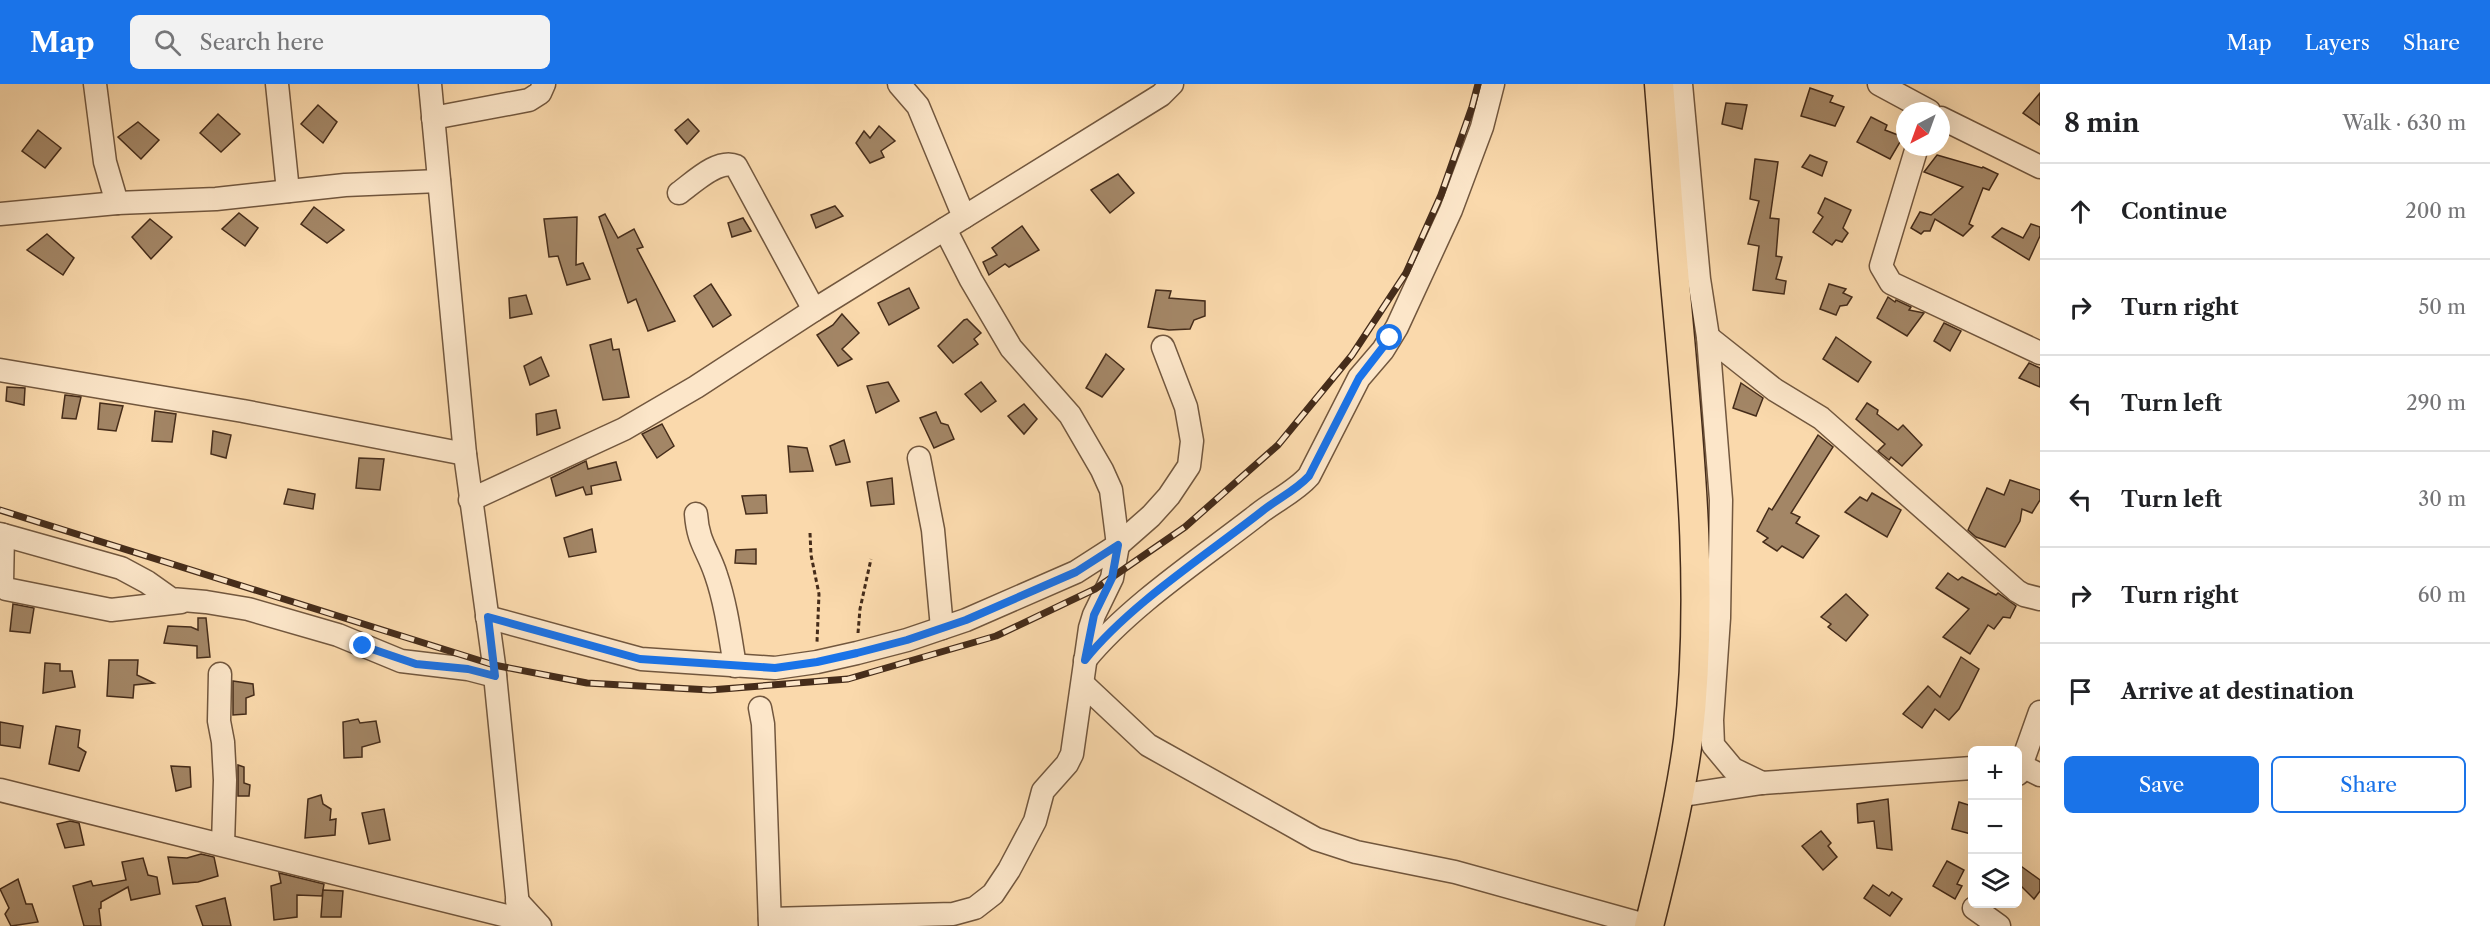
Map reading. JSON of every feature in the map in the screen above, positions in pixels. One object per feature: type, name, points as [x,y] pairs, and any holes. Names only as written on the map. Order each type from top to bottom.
[{"type":"main road","points":[[1649,926],[1665,864],[1688,741],[1693,680],[1695,550],[1689,425],[1659,84]]},
{"type":"street","points":[[95,84],[105,162],[117,203]]},
{"type":"street","points":[[277,84],[288,191]]},
{"type":"street","points":[[0,790],[524,918],[488,617],[470,500],[430,84]]},
{"type":"street","points":[[433,118],[529,100],[540,93],[544,84]]},
{"type":"street","points":[[760,708],[763,724],[770,923],[953,914],[975,908],[993,894],[1009,870],[1035,821],[1044,791],[1067,764],[1072,754],[1092,621],[1112,578],[1118,545],[1113,495],[1102,470],[1060,402],[1011,348],[971,280],[922,114],[912,97],[898,84]]},
{"type":"street","points":[[470,500],[624,429],[696,387],[814,310],[1161,96],[1172,84]]},
{"type":"street","points":[[1085,660],[1103,639],[1128,617],[1309,476],[1359,378],[1383,350],[1397,327],[1451,210],[1482,127],[1493,84]]},
{"type":"street","points":[[1682,84],[1699,279],[1708,337],[1720,500],[1719,618],[1712,720],[1713,745],[1733,769],[1762,783]]},
{"type":"street","points":[[1884,86],[1913,102]]},
{"type":"street","points":[[1884,86],[1896,102]]},
{"type":"street","points":[[1950,122],[2040,167]]},
{"type":"street","points":[[1914,156],[1881,266],[1883,274],[1891,283],[2040,353]]},
{"type":"street","points":[[679,193],[713,169],[731,164],[736,166],[814,310]]},
{"type":"street","points":[[0,214],[117,203],[216,199],[345,185],[439,181]]},
{"type":"street","points":[[1708,337],[1775,390],[1821,418],[2017,591],[2040,599]]},
{"type":"street","points":[[488,617],[640,659],[775,668],[817,662],[907,640],[975,616],[1076,572],[1118,545],[1150,516],[1184,476],[1191,457],[1192,441],[1185,407],[1163,347]]},
{"type":"street","points":[[0,370],[243,411],[465,454]]},
{"type":"street","points":[[919,458],[933,530],[942,628]]},
{"type":"street","points":[[696,514],[699,538],[716,574],[722,596],[735,666]]},
{"type":"street","points":[[183,602],[171,599],[139,577],[121,568],[2,534],[2,584],[6,589],[111,610],[183,602],[206,602],[248,609],[338,635],[401,661],[468,669],[495,676]]},
{"type":"street","points":[[220,674],[219,721],[223,742],[225,780],[223,844]]},
{"type":"street","points":[[1083,684],[1148,745],[1316,839],[1356,852],[1466,874],[1649,926]]},
{"type":"street","points":[[2024,769],[2040,712]]},
{"type":"street","points":[[1677,795],[1762,783],[1968,768]]},
{"type":"street","points":[[1972,912],[1999,926]]},
{"type":"path","points":[[810,532],[811,555],[819,594],[817,662]]},
{"type":"path","points":[[857,653],[860,609],[871,559]]},
{"type":"building","points":[[1810,88],[1833,96],[1830,102],[1844,107],[1835,126],[1801,116]]},
{"type":"building","points":[[2040,93],[2040,125],[2023,113]]},
{"type":"building","points":[[1726,103],[1747,105],[1742,129],[1722,124]]},
{"type":"building","points":[[318,105],[337,122],[323,143],[301,124]]},
{"type":"building","points":[[218,114],[240,134],[221,152],[200,133]]},
{"type":"building","points":[[1871,117],[1887,125],[1885,130],[1896,134],[1896,149],[1890,159],[1857,142]]},
{"type":"building","points":[[688,119],[699,131],[687,144],[675,130]]},
{"type":"building","points":[[138,122],[159,140],[141,159],[118,137]]},
{"type":"building","points":[[879,126],[895,141],[881,151],[884,157],[870,163],[856,143],[864,131],[870,138]]},
{"type":"building","points":[[38,130],[61,148],[45,168],[22,151]]},
{"type":"building","points":[[1810,155],[1827,162],[1822,176],[1802,167]]},
{"type":"building","points":[[1936,156],[1940,156],[1983,167],[1998,174],[1989,190],[1983,188],[1969,224],[1973,226],[1963,236],[1935,219],[1930,231],[1924,231],[1921,234],[1911,228],[1920,212],[1931,215],[1963,187],[1924,172]]},
{"type":"building","points":[[1755,159],[1778,162],[1770,218],[1779,219],[1776,256],[1782,257],[1776,279],[1786,281],[1784,294],[1753,290],[1759,246],[1748,244],[1759,201],[1750,199]]},
{"type":"building","points":[[1118,174],[1134,193],[1110,213],[1091,190]]},
{"type":"building","points":[[1825,198],[1851,210],[1843,228],[1848,233],[1842,242],[1836,240],[1832,245],[1813,232],[1823,217],[1818,213]]},
{"type":"building","points":[[835,206],[843,216],[816,228],[811,215]]},
{"type":"building","points":[[314,207],[344,230],[327,243],[301,224]]},
{"type":"building","points":[[239,213],[258,228],[245,246],[222,229]]},
{"type":"building","points":[[605,214],[618,238],[634,229],[643,247],[637,249],[675,321],[648,331],[636,299],[628,303],[599,217]]},
{"type":"building","points":[[577,217],[576,265],[583,263],[590,279],[567,285],[558,256],[549,257],[544,219]]},
{"type":"building","points":[[743,218],[751,231],[732,237],[728,223]]},
{"type":"building","points":[[150,219],[172,237],[151,259],[132,237]]},
{"type":"building","points":[[2031,224],[2040,227],[2040,236],[2029,260],[1992,237],[2002,228],[2023,238]]},
{"type":"building","points":[[1022,226],[1039,250],[1009,267],[1005,264],[989,275],[983,262],[997,255],[992,248]]},
{"type":"building","points":[[47,234],[74,258],[63,275],[27,250]]},
{"type":"building","points":[[711,284],[731,315],[713,327],[694,296]]},
{"type":"building","points":[[1829,284],[1846,289],[1843,293],[1852,297],[1847,305],[1840,306],[1836,315],[1820,309]]},
{"type":"building","points":[[909,288],[919,308],[889,325],[878,303]]},
{"type":"building","points":[[1156,290],[1171,291],[1169,298],[1205,301],[1205,316],[1194,320],[1190,329],[1169,330],[1148,327]]},
{"type":"building","points":[[526,295],[532,314],[510,318],[509,298]]},
{"type":"building","points":[[1888,297],[1911,307],[1909,310],[1924,313],[1907,336],[1877,318]]},
{"type":"building","points":[[842,314],[859,333],[842,349],[852,359],[838,366],[817,335],[833,325]]},
{"type":"building","points":[[967,319],[981,333],[974,339],[978,344],[953,363],[938,346]]},
{"type":"building","points":[[1944,323],[1961,331],[1950,351],[1934,341]]},
{"type":"building","points":[[1836,337],[1871,362],[1858,382],[1823,359]]},
{"type":"building","points":[[611,339],[613,350],[619,349],[629,397],[603,400],[590,345]]},
{"type":"building","points":[[1106,354],[1124,369],[1102,397],[1086,388]]},
{"type":"building","points":[[541,357],[549,376],[530,385],[524,366]]},
{"type":"building","points":[[2029,363],[2040,368],[2040,387],[2019,378]]},
{"type":"building","points":[[888,382],[899,401],[876,413],[867,386]]},
{"type":"building","points":[[981,382],[996,401],[981,412],[965,394]]},
{"type":"building","points":[[1741,383],[1763,398],[1756,416],[1733,408]]},
{"type":"building","points":[[7,387],[25,388],[24,405],[6,401]]},
{"type":"building","points":[[65,395],[81,397],[76,419],[62,418]]},
{"type":"building","points":[[100,403],[123,406],[116,431],[98,429]]},
{"type":"building","points":[[1867,403],[1878,410],[1877,414],[1898,430],[1903,425],[1922,445],[1902,466],[1891,457],[1889,460],[1878,451],[1885,444],[1856,419]]},
{"type":"building","points":[[1024,404],[1037,419],[1024,434],[1008,416]]},
{"type":"building","points":[[556,410],[560,428],[537,435],[536,414]]},
{"type":"building","points":[[155,411],[176,414],[172,442],[152,441]]},
{"type":"building","points":[[936,412],[941,423],[948,425],[954,439],[934,448],[920,418]]},
{"type":"building","points":[[662,424],[674,446],[657,458],[642,434]]},
{"type":"building","points":[[213,431],[231,435],[226,458],[211,454]]},
{"type":"building","points":[[1818,435],[1833,447],[1791,513],[1800,517],[1796,523],[1819,536],[1803,558],[1782,546],[1777,551],[1763,542],[1768,538],[1757,531],[1769,508],[1772,510]]},
{"type":"building","points":[[844,440],[850,462],[836,465],[830,446]]},
{"type":"building","points":[[788,446],[807,448],[813,471],[790,472]]},
{"type":"building","points":[[359,458],[384,459],[380,490],[356,488]]},
{"type":"building","points":[[586,461],[588,469],[616,462],[621,480],[591,486],[592,494],[586,495],[583,487],[556,496],[551,478]]},
{"type":"building","points":[[892,478],[894,504],[871,506],[867,482]]},
{"type":"building","points":[[2010,480],[2040,490],[2040,500],[2032,513],[2022,509],[2020,521],[2005,547],[1976,537],[1968,530],[1987,488],[2004,495]]},
{"type":"building","points":[[288,489],[315,494],[313,509],[284,504]]},
{"type":"building","points":[[1872,493],[1901,510],[1887,537],[1845,512],[1860,497],[1867,501]]},
{"type":"building","points":[[766,495],[767,513],[746,514],[742,496]]},
{"type":"building","points":[[592,529],[596,552],[569,557],[564,538]]},
{"type":"building","points":[[756,549],[756,564],[735,563],[736,550]]},
{"type":"building","points":[[1948,573],[1958,580],[1962,577],[1996,595],[1998,593],[2016,606],[2010,618],[2003,617],[1994,629],[1988,625],[1970,654],[1943,637],[1969,609],[1936,588]]},
{"type":"building","points":[[1846,594],[1868,615],[1846,641],[1828,627],[1831,624],[1821,617]]},
{"type":"building","points":[[13,604],[34,608],[30,633],[10,631]]},
{"type":"building","points":[[198,618],[206,618],[210,657],[197,658],[197,646],[164,643],[168,626],[191,627],[198,630]]},
{"type":"building","points":[[1961,657],[1979,669],[1959,709],[1949,720],[1935,709],[1922,728],[1903,714],[1928,686],[1940,697]]},
{"type":"building","points":[[109,660],[138,660],[137,675],[154,683],[134,685],[133,698],[107,696]]},
{"type":"building","points":[[45,663],[60,664],[60,671],[72,671],[75,687],[43,693]]},
{"type":"building","points":[[233,681],[253,684],[254,695],[246,698],[246,714],[233,715]]},
{"type":"building","points":[[358,719],[360,723],[376,721],[380,742],[362,747],[362,757],[344,758],[343,722]]},
{"type":"building","points":[[0,722],[23,726],[20,748],[0,745]]},
{"type":"building","points":[[56,726],[80,730],[78,747],[86,752],[79,771],[49,764]]},
{"type":"building","points":[[238,765],[244,767],[244,783],[250,785],[249,796],[238,796]]},
{"type":"building","points":[[171,766],[190,767],[191,787],[176,791]]},
{"type":"building","points":[[321,795],[323,804],[331,809],[330,820],[336,819],[335,835],[305,838],[308,799]]},
{"type":"building","points":[[1888,799],[1892,850],[1877,848],[1874,821],[1858,823],[1857,804]]},
{"type":"building","points":[[1959,802],[1968,805],[1968,833],[1952,829]]},
{"type":"building","points":[[384,809],[390,840],[369,844],[362,813]]},
{"type":"building","points":[[70,821],[79,823],[84,845],[65,848],[57,824]]},
{"type":"building","points":[[1821,831],[1831,843],[1828,846],[1837,857],[1823,870],[1802,846]]},
{"type":"building","points":[[201,854],[214,857],[218,876],[198,882],[173,884],[168,857],[187,858]]},
{"type":"building","points":[[143,858],[148,875],[157,877],[160,894],[131,900],[128,887],[101,902],[99,909],[101,926],[84,926],[73,886],[91,881],[93,886],[126,880],[122,862]]},
{"type":"building","points":[[1947,861],[1964,870],[1957,884],[1962,886],[1955,899],[1933,886]]},
{"type":"building","points":[[2022,867],[2040,880],[2040,891],[2034,899],[2022,887]]},
{"type":"building","points":[[279,873],[324,884],[322,896],[297,895],[297,917],[274,920],[271,886],[281,883]]},
{"type":"building","points":[[18,879],[26,904],[32,904],[38,922],[11,926],[5,914],[9,908],[0,889]]},
{"type":"building","points":[[1873,885],[1889,896],[1892,892],[1902,899],[1890,916],[1864,898]]},
{"type":"building","points":[[323,890],[343,891],[341,917],[321,917]]},
{"type":"building","points":[[225,898],[231,926],[203,926],[196,906]]},
{"type":"railway","points":[[0,510],[494,665],[587,683],[710,690],[848,679],[996,636],[1095,589],[1185,527],[1278,445],[1352,355],[1406,273],[1441,195],[1478,84]]},
{"type":"route","points":[[363,646],[401,661],[468,669],[495,676],[488,617],[640,659],[775,668],[857,653],[907,640],[966,620],[1076,572],[1118,545],[1112,578],[1090,628],[1085,660],[1103,639],[1162,589],[1273,502],[1294,490],[1309,476],[1359,378],[1371,366],[1390,338]]}]
